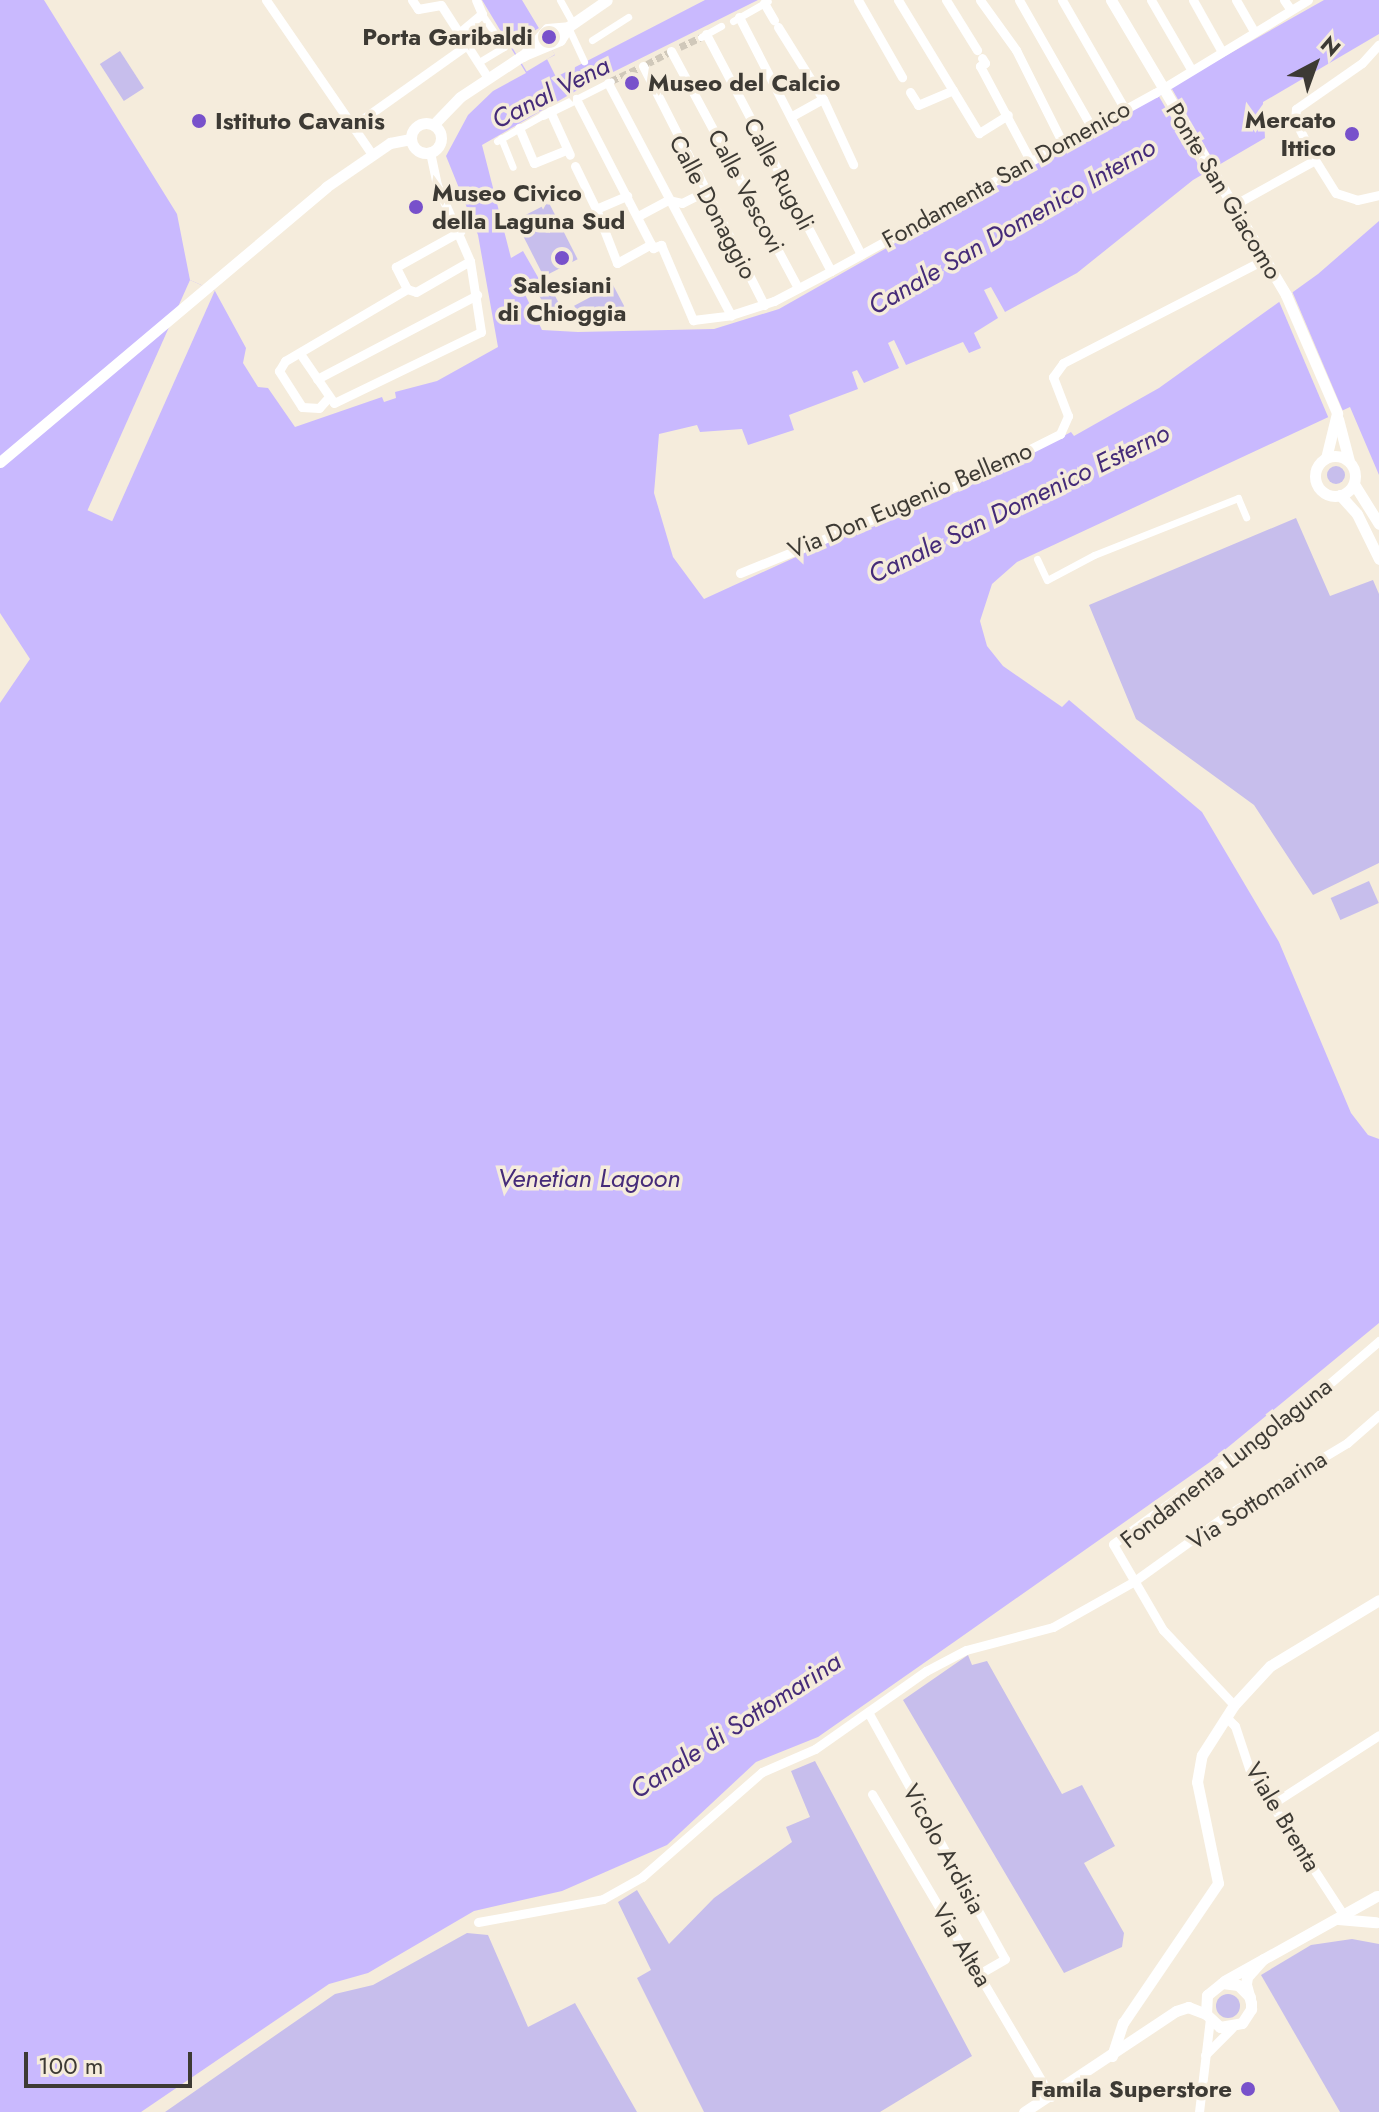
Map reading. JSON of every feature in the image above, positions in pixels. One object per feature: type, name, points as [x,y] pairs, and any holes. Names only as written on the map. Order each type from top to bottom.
[{"type":"street","points":[[266,0],[372,154]]},
{"type":"street","points":[[412,0],[418,9],[441,5],[488,78]]},
{"type":"street","points":[[476,0],[504,47],[479,62]]},
{"type":"street","points":[[560,0],[584,61]]},
{"type":"street","points":[[434,124],[441,112],[488,78],[520,57],[555,43],[571,25],[607,0]]},
{"type":"street","points":[[858,0],[902,77]]},
{"type":"street","points":[[898,0],[979,133],[1008,115]]},
{"type":"street","points":[[946,0],[985,63],[980,66],[1030,160]]},
{"type":"street","points":[[980,0],[1016,50],[1062,142]]},
{"type":"street","points":[[1019,0],[1091,126]]},
{"type":"street","points":[[1062,0],[1124,108]]},
{"type":"street","name":"Ponte San Giacomo","points":[[1111,0],[1232,206],[1267,258],[1337,416]]},
{"type":"street","points":[[1151,0],[1191,69]]},
{"type":"street","points":[[1193,0],[1221,50]]},
{"type":"street","points":[[1236,0],[1254,31]]},
{"type":"street","points":[[1284,0],[1291,10]]},
{"type":"street","name":"Fondamenta San Domenico","points":[[651,244],[661,245],[693,320],[731,315],[764,305],[1124,108],[1163,90],[1221,50],[1308,0]]},
{"type":"street","points":[[853,164],[823,99],[776,24],[766,2],[736,19],[792,116],[861,254]]},
{"type":"street","points":[[459,33],[482,14]]},
{"type":"street","points":[[592,40],[628,17]]},
{"type":"street","points":[[520,57],[547,29],[571,25]]},
{"type":"street","points":[[704,35],[721,26]]},
{"type":"street","name":"Calle Rugoli","points":[[704,35],[831,271]]},
{"type":"street","points":[[1379,44],[1362,63],[1296,109],[1295,120],[1336,193],[1357,200],[1379,195]]},
{"type":"street","points":[[353,126],[467,45]]},
{"type":"street","name":"Calle Vescovi","points":[[673,50],[798,288]]},
{"type":"street","name":"Calle Donaggio","points":[[642,66],[764,305]]},
{"type":"street","points":[[513,167],[499,140],[610,82],[668,200],[731,315]]},
{"type":"street","points":[[910,92],[918,105],[953,90]]},
{"type":"street","points":[[575,166],[617,263],[651,244],[576,99]]},
{"type":"street","points":[[792,116],[823,99]]},
{"type":"street","points":[[519,128],[534,163],[568,152],[546,113]]},
{"type":"street","points":[[0,462],[203,286],[372,154],[411,139],[416,126],[434,124]]},
{"type":"street","points":[[430,152],[442,137],[434,124]]},
{"type":"street","points":[[411,139],[417,150],[430,152]]},
{"type":"street","points":[[327,399],[340,401],[481,332],[470,261],[461,231],[437,185],[430,152]]},
{"type":"street","points":[[1232,206],[1315,160]]},
{"type":"street","points":[[638,216],[668,200],[682,203],[704,192]]},
{"type":"street","points":[[596,209],[627,196]]},
{"type":"street","points":[[461,231],[396,267],[407,289],[416,292],[470,261]]},
{"type":"street","name":"Via Don Eugenio Bellemo","points":[[740,573],[962,483],[1060,434],[1068,416],[1053,377],[1063,363],[1267,258]]},
{"type":"street","points":[[327,399],[319,408],[305,409],[281,375],[285,361],[301,355],[407,289]]},
{"type":"street","points":[[317,379],[477,295]]},
{"type":"street","points":[[301,355],[327,399]]},
{"type":"street","points":[[1337,416],[1326,458],[1316,469],[1316,482],[1326,493],[1340,495],[1357,514],[1379,559]]},
{"type":"street","points":[[1337,416],[1354,484],[1379,524]]},
{"type":"street","points":[[1326,458],[1349,461]]},
{"type":"street","points":[[1340,495],[1354,484]]},
{"type":"street","points":[[1037,559],[1047,580],[1094,555],[1238,498],[1246,517]]},
{"type":"street","name":"Fondamenta Lungolaguna","points":[[1234,1705],[1163,1630],[1113,1544],[1301,1408],[1379,1341]]},
{"type":"street","name":"Via Sottomarina","points":[[478,1922],[603,1899],[669,1858],[762,1772],[815,1749],[966,1650],[1053,1627],[1133,1582],[1222,1518],[1347,1443],[1379,1415]]},
{"type":"street","points":[[1112,2056],[1123,2023],[1216,1891],[1218,1870],[1197,1771],[1234,1705],[1282,1658],[1379,1600]]},
{"type":"street","name":"Vicolo Ardisia","points":[[868,1712],[1005,1959],[979,1974]]},
{"type":"street","name":"Viale Brenta","points":[[1227,1718],[1272,1804],[1338,1917]]},
{"type":"street","points":[[1272,1804],[1379,1735]]},
{"type":"street","name":"Via Altea","points":[[872,1794],[1051,2097]]},
{"type":"street","points":[[1199,2112],[1208,2016],[1205,2001],[1216,1985],[1378,1895]]},
{"type":"street","points":[[1338,1917],[1377,1923],[1372,1906],[1378,1895]]},
{"type":"street","points":[[1205,2055],[1232,2028],[1246,2019],[1250,1997],[1247,1977],[1263,1959]]},
{"type":"street","points":[[1216,1985],[1233,1983],[1250,1997]]},
{"type":"street","points":[[1024,2112],[1051,2097],[1176,2011],[1188,2007],[1232,2028]]},
{"type":"shaded area","points":[[120,51],[144,88],[124,101],[100,64]]},
{"type":"shaded area","points":[[549,203],[578,259],[544,276],[515,220]]},
{"type":"shaded area","points":[[613,285],[624,306],[585,327],[574,306]]},
{"type":"shaded area","points":[[550,286],[564,314],[552,320],[538,292]]},
{"type":"shaded area","points":[[1336,466],[1345,475],[1336,484],[1327,475]]},
{"type":"shaded area","points":[[1296,518],[1330,596],[1373,580],[1379,594],[1379,863],[1313,895],[1254,805],[1136,719],[1089,605]]},
{"type":"shaded area","points":[[1369,881],[1379,903],[1340,920],[1331,898]]},
{"type":"shaded area","points":[[968,1655],[972,1665],[987,1661],[1062,1794],[1082,1785],[1115,1846],[1084,1863],[1124,1933],[1122,1947],[1064,1973],[903,1700]]},
{"type":"shaded area","points":[[815,1761],[972,2056],[880,2112],[704,2112],[637,1978],[651,1970],[618,1902],[637,1890],[669,1944],[714,1898],[792,1842],[786,1827],[810,1817],[791,1771]]},
{"type":"shaded area","points":[[467,1933],[488,1935],[528,2027],[575,2003],[637,2112],[165,2112],[335,1994],[373,1985]]},
{"type":"shaded area","points":[[1352,1939],[1379,1944],[1379,2112],[1340,2112],[1261,1975],[1311,1945]]},
{"type":"shaded area","points":[[1228,1994],[1239,2001],[1240,2006],[1233,2017],[1228,2018],[1217,2011],[1216,2006],[1223,1995]]},
{"type":"water","name":"Venetian Lagoon","points":[[0,0],[44,0],[177,214],[190,280],[215,291],[246,348],[243,363],[258,387],[268,388],[295,427],[382,397],[384,402],[396,398],[395,392],[437,381],[498,347],[478,235],[446,156],[468,115],[493,91],[526,73],[482,0],[522,0],[555,55],[547,59],[556,77],[705,0],[758,0],[581,88],[482,145],[511,258],[523,251],[539,279],[522,288],[542,330],[578,332],[714,329],[779,309],[1324,0],[1379,0],[1379,34],[1263,102],[1265,138],[1193,180],[1077,273],[1005,312],[991,287],[984,290],[998,318],[974,333],[981,348],[969,353],[963,342],[906,365],[894,340],[888,343],[899,368],[864,383],[857,370],[852,372],[858,389],[789,415],[794,430],[748,445],[742,429],[700,432],[697,425],[659,434],[654,493],[673,557],[704,599],[868,524],[870,528],[962,490],[1071,432],[1074,436],[1159,388],[1318,274],[1379,221],[1379,475],[1350,407],[1017,562],[992,584],[980,621],[987,646],[1003,666],[1062,707],[1069,700],[1202,812],[1279,942],[1351,1113],[1368,1135],[1379,1139],[1379,1323],[1210,1462],[818,1737],[756,1762],[667,1845],[562,1891],[474,1911],[368,1973],[329,1984],[141,2112],[0,2112],[0,703],[30,659],[0,613]]},
{"type":"pier","points":[[539,28],[555,55],[527,72],[511,45]]},
{"type":"pier","points":[[1172,89],[1217,167],[1204,174],[1159,97]]},
{"type":"pier","points":[[190,280],[215,291],[112,521],[88,510]]},
{"type":"pier","points":[[1292,291],[1343,412],[1328,418],[1277,297]]},
{"type":"tunnel","points":[[680,47],[701,37]]},
{"type":"tunnel","points":[[647,64],[668,53]]},
{"type":"tunnel","points":[[611,81],[637,69]]},
{"type":"place","name":"Porta Garibaldi","points":[[549,37]]},
{"type":"place","name":"Museo del Calcio","points":[[632,83]]},
{"type":"place","name":"Istituto Cavanis","points":[[199,121]]},
{"type":"place","name":"Mercato Ittico","points":[[1352,134]]},
{"type":"place","name":"Museo Civico della Laguna Sud","points":[[416,207]]},
{"type":"place","name":"Salesiani di Chioggia","points":[[562,258]]},
{"type":"place","name":"Famila Superstore","points":[[1248,2089]]},
{"type":"water label","name":"Canal Vena","points":[[551,93]]},
{"type":"water label","name":"Canale San Domenico Interno","points":[[1012,227]]},
{"type":"water label","name":"Canale San Domenico Esterno","points":[[1019,504]]},
{"type":"water label","name":"Canale di Sottomarina","points":[[736,1726]]}]
